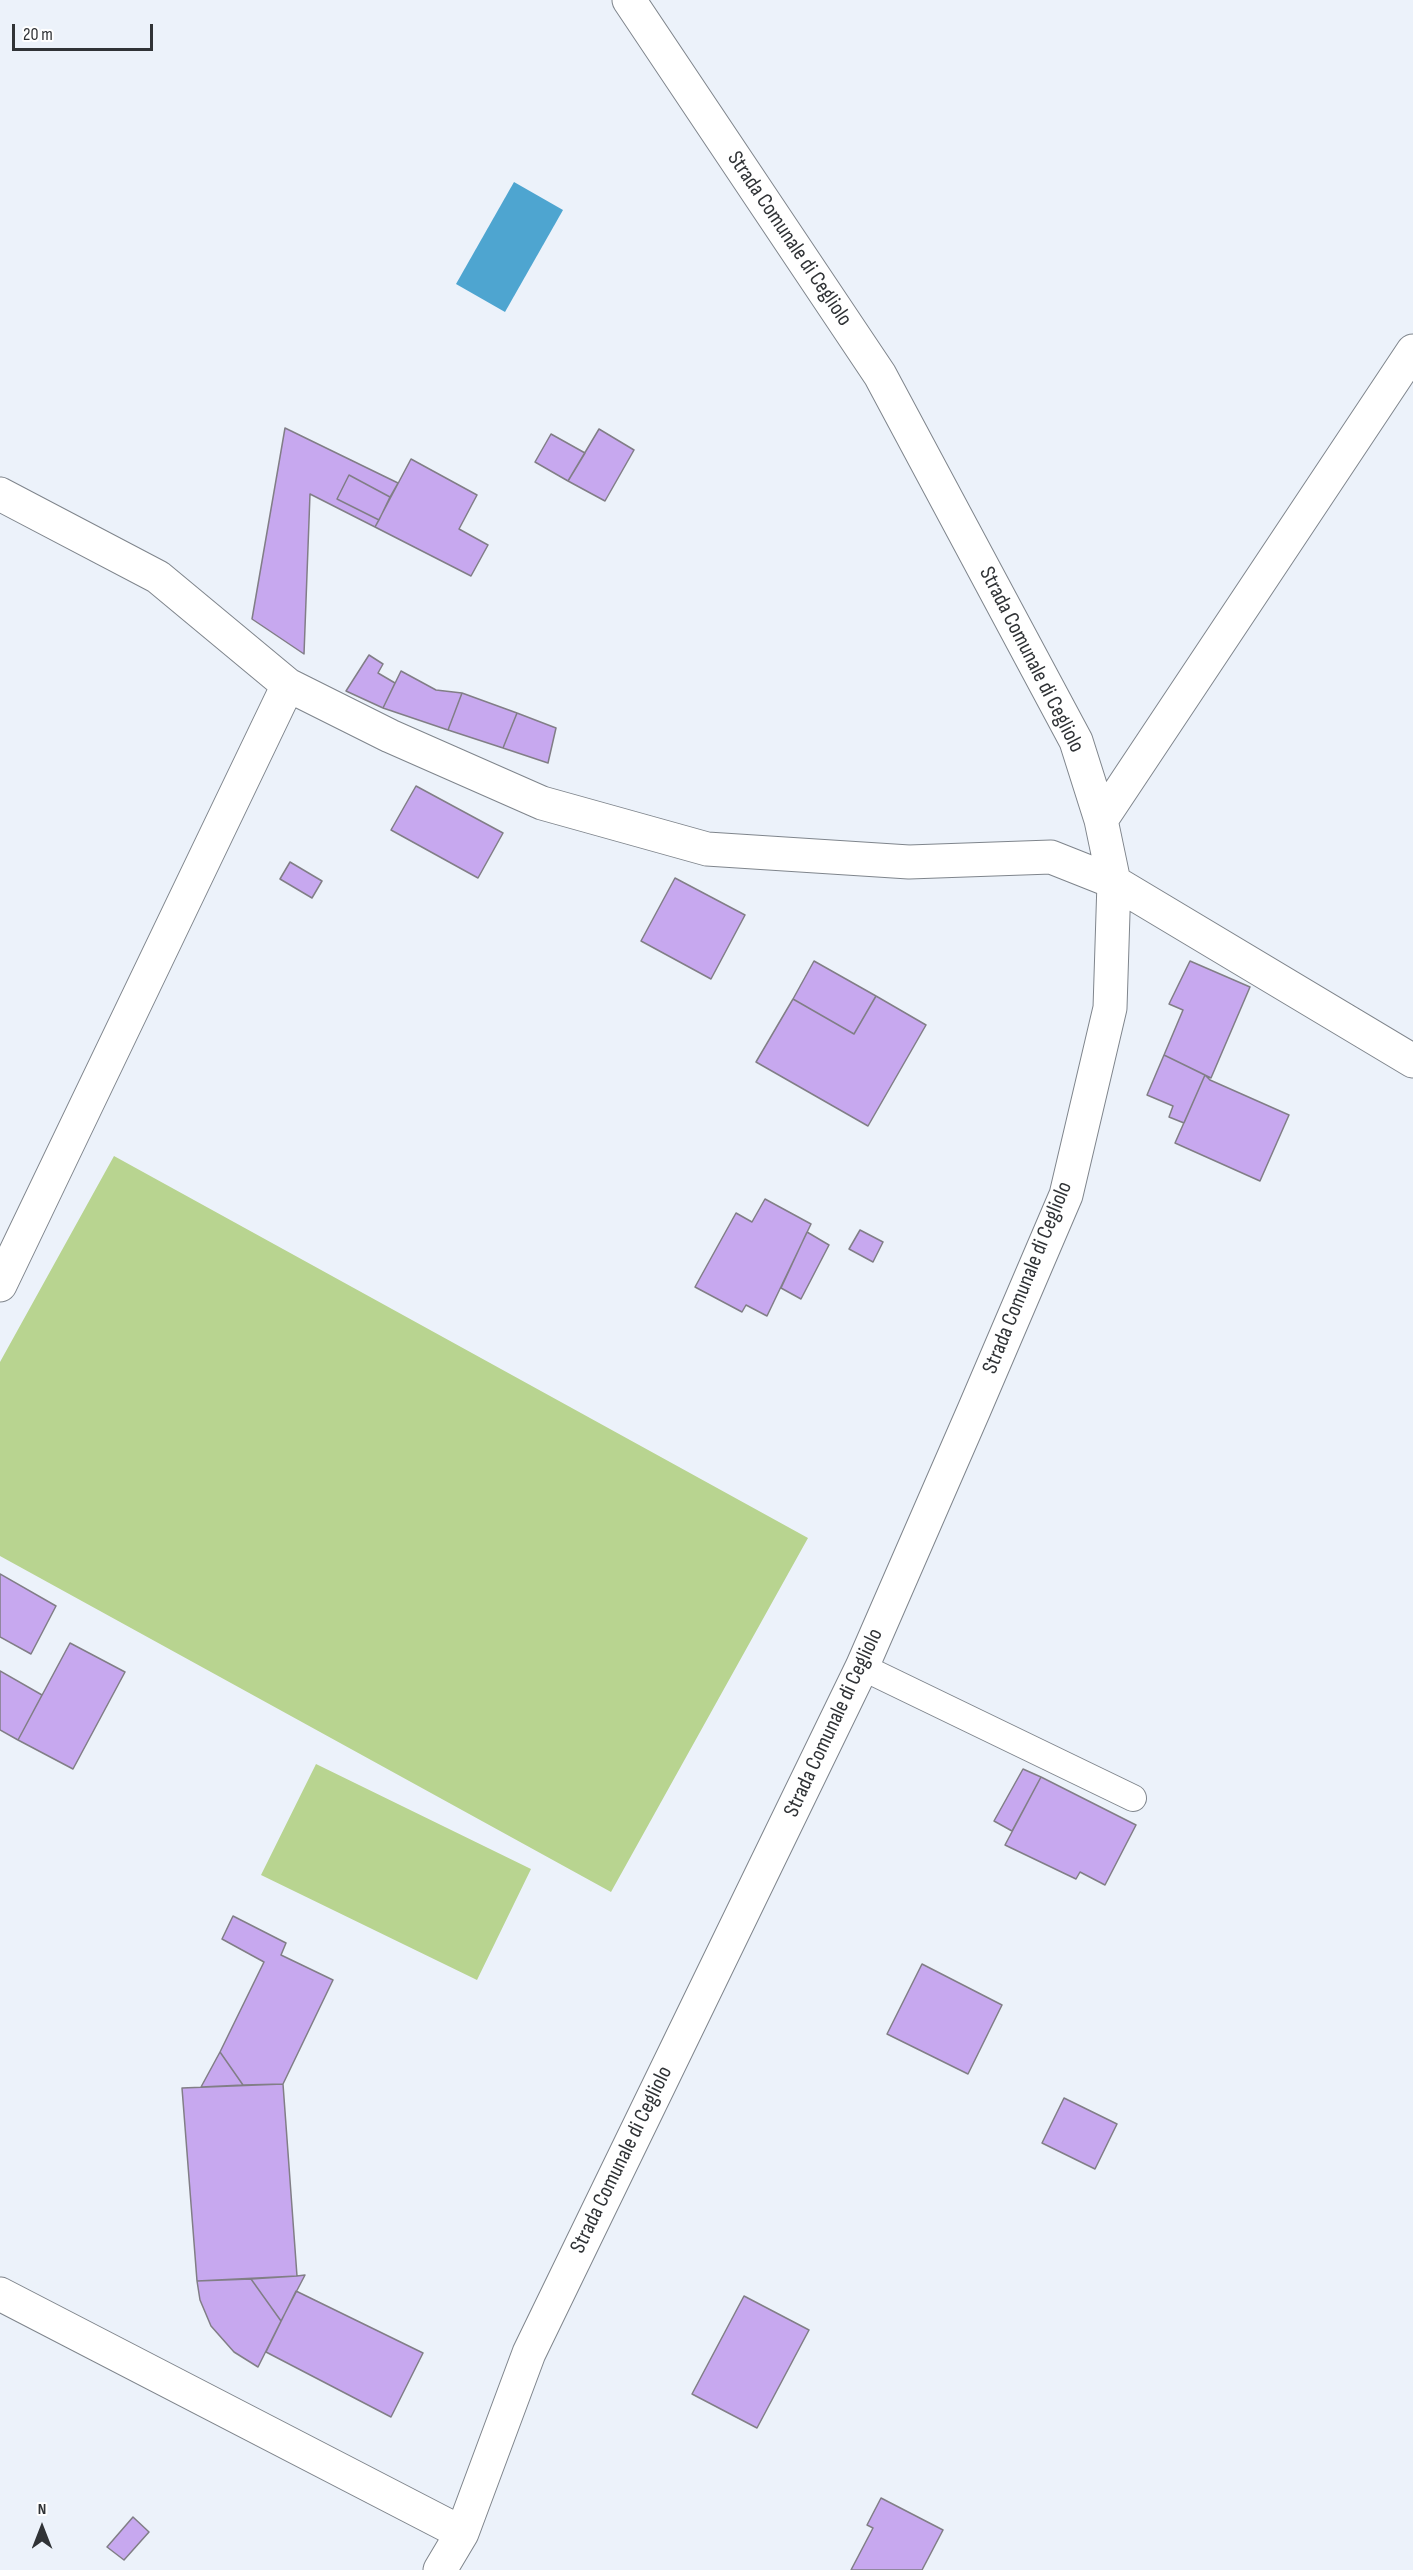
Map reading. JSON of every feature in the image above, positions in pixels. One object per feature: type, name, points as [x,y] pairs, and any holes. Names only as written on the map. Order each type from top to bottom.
[{"type":"street","name":"Strada Comunale di Cegliolo","points":[[440,2570],[462,2534],[529,2353],[862,1666],[1066,1195],[1110,1008],[1114,882],[1101,820],[1076,741],[880,375],[629,0]]},
{"type":"street","points":[[1101,820],[1413,351]]},
{"type":"street","points":[[0,494],[158,577],[288,685],[390,736],[542,804],[707,849],[909,862],[1051,857],[1114,882],[1413,1061]]},
{"type":"street","points":[[0,1285],[288,685]]},
{"type":"street","points":[[0,2294],[462,2534]]},
{"type":"lane","points":[[862,1666],[1133,1798]]},
{"type":"green space","points":[[114,1156],[808,1538],[611,1892],[0,1556],[0,1362]]},
{"type":"green space","points":[[316,1764],[531,1869],[477,1980],[261,1875]]},
{"type":"water","points":[[514,182],[563,210],[505,312],[456,284]]},
{"type":"building","points":[[285,428],[398,483],[390,497],[349,475],[337,499],[379,520],[375,527],[310,494],[304,654],[252,619]]},
{"type":"building","points":[[599,429],[634,450],[605,501],[568,481]]},
{"type":"building","points":[[551,434],[585,453],[568,481],[535,462]]},
{"type":"building","points":[[411,459],[477,495],[459,529],[488,545],[471,576],[375,527]]},
{"type":"building","points":[[349,475],[390,497],[379,520],[337,499]]},
{"type":"building","points":[[369,655],[383,664],[378,673],[395,683],[383,708],[346,691]]},
{"type":"building","points":[[401,671],[436,690],[462,693],[448,730],[383,708]]},
{"type":"building","points":[[462,693],[517,713],[503,748],[448,730]]},
{"type":"building","points":[[517,713],[556,728],[548,763],[503,748]]},
{"type":"building","points":[[416,786],[503,833],[478,878],[391,830]]},
{"type":"building","points":[[290,862],[322,881],[312,898],[280,879]]},
{"type":"building","points":[[675,878],[745,915],[711,979],[641,941]]},
{"type":"building","points":[[814,961],[876,996],[854,1034],[793,999]]},
{"type":"building","points":[[1190,961],[1250,987],[1211,1078],[1164,1055],[1183,1010],[1169,1004]]},
{"type":"building","points":[[876,996],[926,1025],[868,1126],[756,1062],[793,999],[854,1034]]},
{"type":"building","points":[[1164,1055],[1205,1075],[1184,1123],[1169,1117],[1173,1106],[1147,1095]]},
{"type":"building","points":[[1205,1075],[1210,1080],[1289,1115],[1260,1181],[1175,1143]]},
{"type":"building","points":[[765,1199],[811,1224],[767,1316],[746,1305],[742,1312],[695,1287],[736,1213],[752,1222]]},
{"type":"building","points":[[860,1230],[883,1242],[873,1262],[849,1249]]},
{"type":"building","points":[[807,1232],[829,1245],[801,1299],[781,1288]]},
{"type":"building","points":[[0,1574],[56,1606],[31,1654],[0,1637]]},
{"type":"building","points":[[70,1643],[125,1672],[73,1769],[18,1740]]},
{"type":"building","points":[[0,1671],[42,1695],[18,1740],[0,1730]]},
{"type":"building","points":[[1023,1769],[1041,1777],[1012,1831],[994,1821]]},
{"type":"building","points":[[1041,1777],[1136,1825],[1105,1885],[1080,1872],[1076,1879],[1005,1845]]},
{"type":"building","points":[[233,1916],[286,1943],[281,1955],[333,1980],[283,2084],[243,2085],[220,2052],[264,1962],[222,1939]]},
{"type":"building","points":[[922,1964],[1002,2005],[968,2074],[887,2034]]},
{"type":"building","points":[[220,2052],[243,2085],[201,2087]]},
{"type":"building","points":[[283,2084],[297,2276],[197,2281],[182,2088]]},
{"type":"building","points":[[1064,2098],[1117,2124],[1095,2169],[1042,2143]]},
{"type":"building","points":[[305,2275],[281,2321],[251,2279],[297,2276]]},
{"type":"building","points":[[251,2279],[281,2321],[258,2367],[234,2352],[211,2326],[200,2300],[197,2281]]},
{"type":"building","points":[[296,2291],[423,2353],[391,2417],[266,2352]]},
{"type":"building","points":[[744,2296],[809,2330],[757,2428],[692,2394]]},
{"type":"building","points":[[881,2498],[943,2530],[922,2570],[851,2570],[873,2528],[867,2525]]},
{"type":"building","points":[[133,2517],[149,2532],[124,2560],[107,2547]]}]
